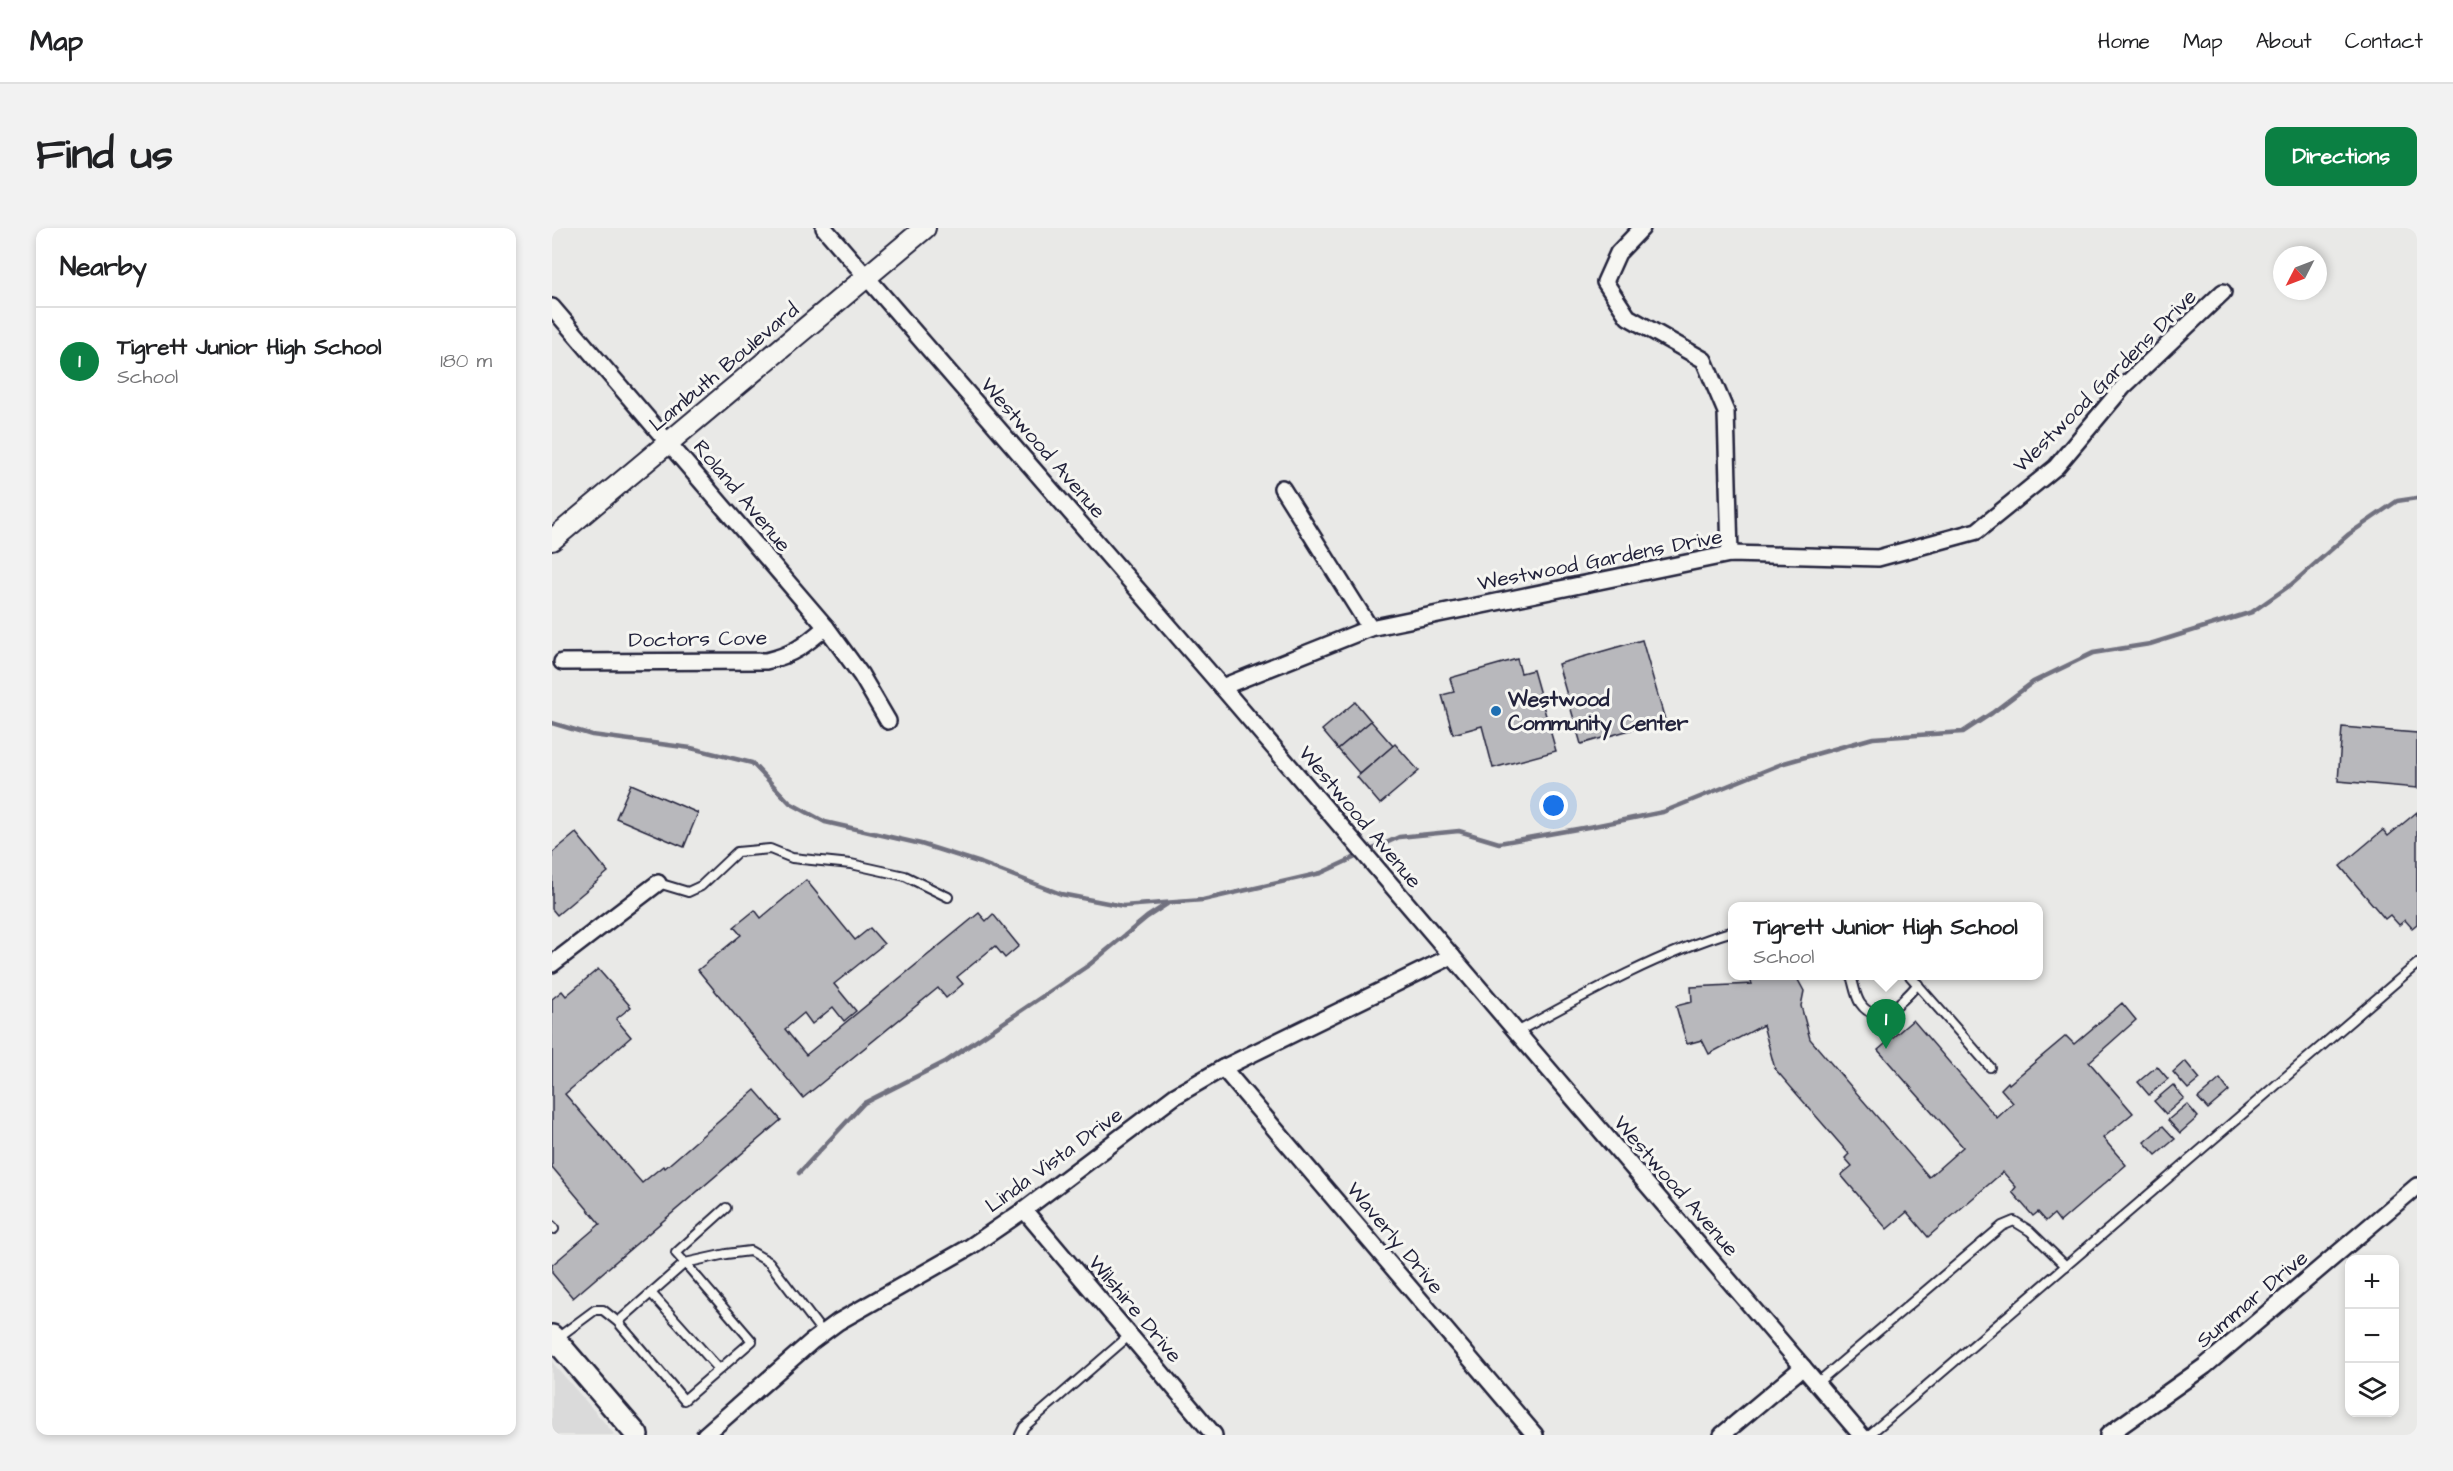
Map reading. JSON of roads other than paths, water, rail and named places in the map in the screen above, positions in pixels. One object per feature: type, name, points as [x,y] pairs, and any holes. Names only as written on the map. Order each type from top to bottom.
[{"type":"main road","points":[[553,1340],[636,1435]]},
{"type":"street","name":"Westwood Avenue","points":[[824,228],[1222,687],[1861,1435]]},
{"type":"street","name":"Lambuth Boulevard","points":[[552,540],[670,444],[925,228]]},
{"type":"street","points":[[1642,228],[1618,253],[1605,282],[1628,317],[1704,360],[1726,412],[1730,554]]},
{"type":"street","name":"Westwood Gardens Drive","points":[[1222,687],[1370,628],[1730,554],[1878,558],[1977,531],[2056,466],[2123,387],[2223,292]]},
{"type":"street","name":"Roland Avenue","points":[[552,307],[826,627],[861,675],[888,721]]},
{"type":"street","points":[[1282,488],[1370,628]]},
{"type":"street","name":"Doctors Cove","points":[[562,662],[766,661],[786,657],[826,627]]},
{"type":"street","points":[[552,964],[658,883]]},
{"type":"street","name":"Linda Vista Drive","points":[[705,1435],[838,1322],[970,1247],[1024,1210],[1175,1096],[1222,1068],[1452,956]]},
{"type":"street","name":"Waverly Drive","points":[[1222,1068],[1534,1435]]},
{"type":"street","name":"Summar Drive","points":[[2108,1435],[2205,1366],[2417,1186]]},
{"type":"street","name":"Wilshire Drive","points":[[1024,1210],[1214,1435]]},
{"type":"street","points":[[1722,1435],[1803,1367]]},
{"type":"lane","points":[[658,883],[688,892],[701,885],[737,852],[770,849],[792,858],[851,864],[905,876],[948,897]]},
{"type":"lane","points":[[1517,1032],[1588,993],[1646,965],[1698,942],[1728,933]]},
{"type":"lane","points":[[1869,1435],[2417,964]]},
{"type":"lane","points":[[1853,980],[1859,1001],[1865,1009],[1876,1013],[1899,1006],[1918,984]]},
{"type":"lane","points":[[1914,980],[1990,1067]]},
{"type":"lane","points":[[553,1340],[595,1310],[603,1310],[618,1322],[684,1400],[752,1341],[676,1253],[726,1208]]},
{"type":"lane","points":[[1817,1383],[2002,1226],[2014,1221],[2030,1231],[2066,1266]]},
{"type":"lane","points":[[618,1322],[685,1263],[750,1251],[770,1262],[823,1333]]},
{"type":"lane","points":[[651,1293],[719,1369]]},
{"type":"lane","points":[[1020,1435],[1024,1427],[1130,1335]]},
{"type":"waterway","points":[[552,723],[592,735],[691,748],[752,763],[790,803],[825,822],[921,844],[981,863],[1061,894],[1123,906],[1203,900],[1321,873],[1399,837],[1459,831],[1499,843],[1594,826],[1663,812],[1784,763],[1873,738],[1963,732],[2033,682],[2093,653],[2150,644],[2252,612],[2292,584],[2349,534],[2397,501],[2417,498]]},
{"type":"waterway","points":[[799,1173],[864,1103],[945,1062],[1089,965],[1147,917],[1167,904]]},
{"type":"place","name":"Westwood Community Center","points":[[1496,711]]},
{"type":"place","name":"Tigrett Junior High School","points":[[1886,1049]]}]
